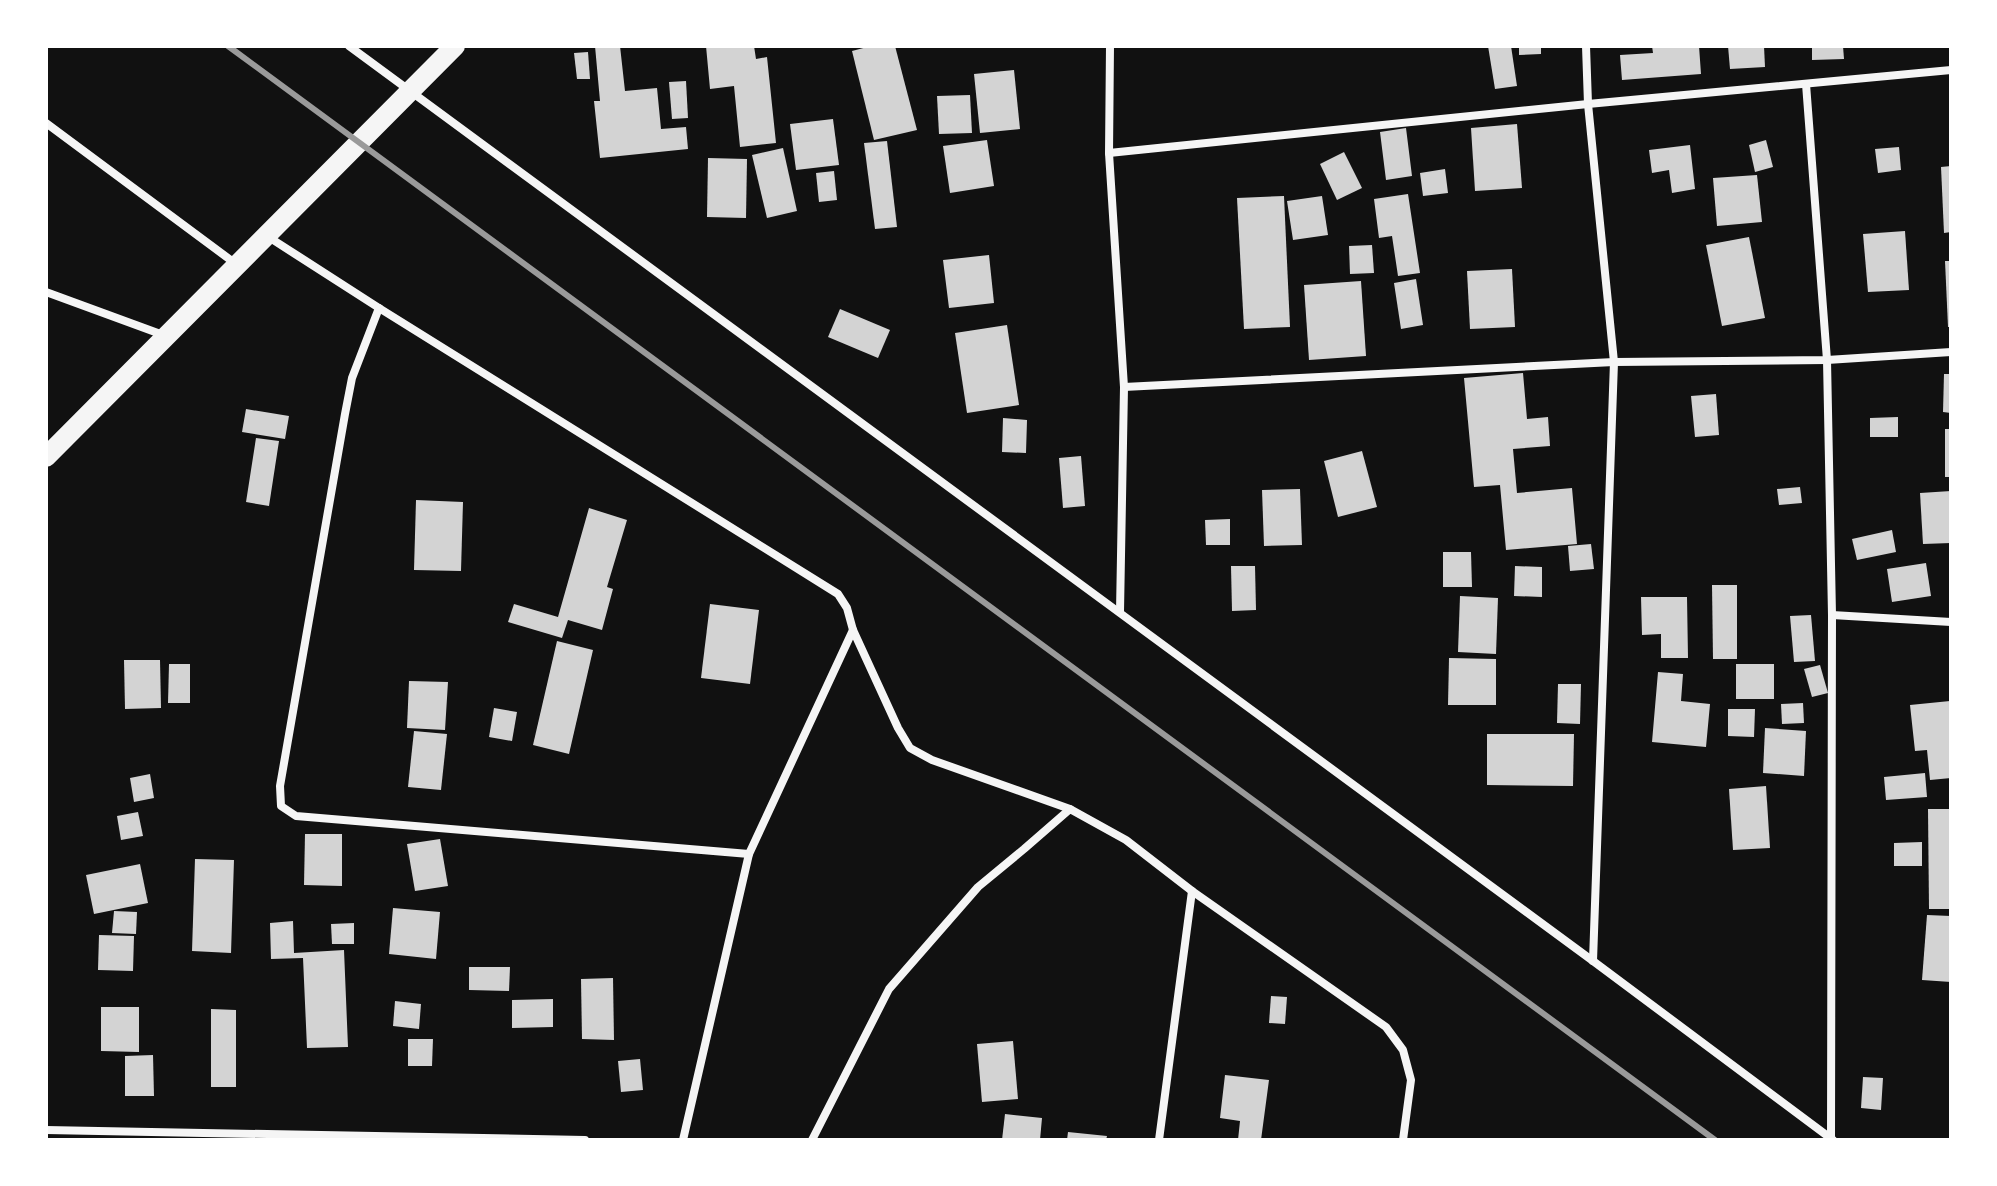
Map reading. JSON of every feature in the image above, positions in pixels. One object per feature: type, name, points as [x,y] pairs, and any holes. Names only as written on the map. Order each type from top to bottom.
[{"type":"main road","points":[[46,457],[455,46]]},
{"type":"street","points":[[349,46],[1832,1139]]},
{"type":"street","points":[[1110,46],[1109,153],[1124,387],[1120,612]]},
{"type":"street","points":[[1586,46],[1588,104],[1614,362],[1593,961]]},
{"type":"street","points":[[1109,153],[1951,70]]},
{"type":"street","points":[[1806,84],[1827,360],[1832,615],[1832,1139]]},
{"type":"street","points":[[46,123],[237,265]]},
{"type":"street","points":[[267,235],[838,594],[910,748],[932,760],[1070,809],[1126,840],[1192,891],[1386,1027],[1403,1050],[1411,1080],[1403,1140]]},
{"type":"street","points":[[46,292],[167,336]]},
{"type":"street","points":[[379,308],[352,378],[280,786],[281,806],[296,816],[749,854]]},
{"type":"street","points":[[1124,387],[1614,362],[1827,360],[1951,352]]},
{"type":"street","points":[[1832,615],[1951,622]]},
{"type":"street","points":[[683,1140],[749,854],[853,630]]},
{"type":"street","points":[[812,1140],[889,989],[978,887],[1070,809]]},
{"type":"street","points":[[1159,1140],[1192,891]]},
{"type":"street","points":[[46,1130],[585,1140]]},
{"type":"building","points":[[595,46],[620,46],[625,91],[657,88],[661,129],[686,127],[688,149],[600,158],[594,101],[600,101]]},
{"type":"building","points":[[706,46],[754,46],[756,59],[767,57],[776,143],[740,147],[734,86],[710,89]]},
{"type":"building","points":[[871,46],[895,46],[917,130],[874,140],[852,51]]},
{"type":"building","points":[[1488,46],[1511,46],[1517,86],[1495,89]]},
{"type":"building","points":[[1519,46],[1541,46],[1541,54],[1519,55]]},
{"type":"building","points":[[1652,46],[1699,46],[1701,74],[1622,80],[1620,55],[1653,53]]},
{"type":"building","points":[[1728,46],[1764,46],[1765,67],[1730,69]]},
{"type":"building","points":[[1812,46],[1843,46],[1844,59],[1812,60]]},
{"type":"building","points":[[588,52],[590,79],[577,79],[574,53]]},
{"type":"building","points":[[1014,70],[1020,129],[980,133],[974,74]]},
{"type":"building","points":[[686,81],[688,118],[672,119],[669,82]]},
{"type":"building","points":[[970,95],[972,133],[939,134],[937,96]]},
{"type":"building","points":[[833,119],[839,165],[796,170],[790,124]]},
{"type":"building","points":[[1517,124],[1522,188],[1475,191],[1471,128]]},
{"type":"building","points":[[1406,128],[1412,176],[1386,180],[1380,132]]},
{"type":"building","points":[[987,140],[994,186],[950,193],[943,146]]},
{"type":"building","points":[[1766,140],[1773,167],[1755,172],[1749,145]]},
{"type":"building","points":[[887,141],[897,227],[875,229],[864,143]]},
{"type":"building","points":[[1690,145],[1695,189],[1672,193],[1669,170],[1652,173],[1649,150]]},
{"type":"building","points":[[1899,147],[1901,170],[1878,173],[1875,149]]},
{"type":"building","points":[[783,148],[797,211],[767,218],[752,155]]},
{"type":"building","points":[[1344,152],[1362,188],[1337,200],[1320,164]]},
{"type":"building","points":[[708,158],[747,159],[746,218],[707,217]]},
{"type":"building","points":[[1951,166],[1951,232],[1944,233],[1941,167]]},
{"type":"building","points":[[1445,169],[1448,193],[1423,196],[1420,173]]},
{"type":"building","points":[[834,171],[837,200],[819,202],[816,173]]},
{"type":"building","points":[[1757,175],[1762,222],[1717,226],[1713,178]]},
{"type":"building","points":[[1408,194],[1420,273],[1398,276],[1392,236],[1379,238],[1374,199]]},
{"type":"building","points":[[1284,196],[1290,327],[1244,329],[1237,198]]},
{"type":"building","points":[[1322,196],[1328,235],[1293,240],[1287,201]]},
{"type":"building","points":[[1905,231],[1909,290],[1868,292],[1863,234]]},
{"type":"building","points":[[1749,237],[1765,318],[1722,326],[1706,245]]},
{"type":"building","points":[[1372,245],[1374,273],[1350,274],[1349,246]]},
{"type":"building","points":[[989,255],[994,303],[949,308],[943,260]]},
{"type":"building","points":[[1945,261],[1951,261],[1951,327],[1948,327]]},
{"type":"building","points":[[1512,269],[1515,327],[1470,329],[1467,271]]},
{"type":"building","points":[[1416,279],[1423,325],[1401,329],[1394,283]]},
{"type":"building","points":[[1361,281],[1366,356],[1309,360],[1304,285]]},
{"type":"building","points":[[840,309],[890,330],[878,358],[828,337]]},
{"type":"building","points":[[1007,325],[1019,405],[967,413],[955,333]]},
{"type":"building","points":[[1523,373],[1527,419],[1548,417],[1550,446],[1513,449],[1517,493],[1572,488],[1577,544],[1506,550],[1500,485],[1474,487],[1464,378]]},
{"type":"building","points":[[1944,374],[1951,374],[1951,413],[1943,412]]},
{"type":"building","points":[[1716,394],[1719,435],[1695,437],[1691,396]]},
{"type":"building","points":[[246,409],[289,416],[285,439],[242,432]]},
{"type":"building","points":[[1898,417],[1898,437],[1870,437],[1870,418]]},
{"type":"building","points":[[1003,418],[1027,420],[1026,453],[1002,452]]},
{"type":"building","points":[[1945,429],[1951,429],[1951,477],[1945,477]]},
{"type":"building","points":[[256,438],[279,441],[269,506],[246,502]]},
{"type":"building","points":[[1362,451],[1377,507],[1338,517],[1324,461]]},
{"type":"building","points":[[1081,456],[1085,506],[1063,508],[1059,458]]},
{"type":"building","points":[[1800,487],[1802,503],[1779,505],[1777,489]]},
{"type":"building","points":[[1300,489],[1302,545],[1264,546],[1262,490]]},
{"type":"building","points":[[1951,491],[1951,543],[1923,544],[1920,493]]},
{"type":"building","points":[[416,500],[463,502],[461,571],[414,570]]},
{"type":"building","points":[[589,508],[627,520],[607,587],[613,589],[602,630],[568,620],[562,638],[508,622],[514,604],[558,617]]},
{"type":"building","points":[[1230,519],[1230,545],[1206,545],[1205,520]]},
{"type":"building","points":[[1892,530],[1896,552],[1857,560],[1852,539]]},
{"type":"building","points":[[1591,544],[1594,569],[1570,571],[1568,546]]},
{"type":"building","points":[[1443,552],[1471,552],[1472,587],[1443,587]]},
{"type":"building","points":[[1926,563],[1931,596],[1892,602],[1887,569]]},
{"type":"building","points":[[1231,566],[1255,566],[1256,610],[1232,611]]},
{"type":"building","points":[[1515,566],[1542,567],[1542,597],[1514,596]]},
{"type":"building","points":[[1712,585],[1737,585],[1737,659],[1713,659]]},
{"type":"building","points":[[1460,596],[1498,598],[1496,654],[1458,652]]},
{"type":"building","points":[[1641,597],[1687,597],[1688,658],[1661,658],[1661,634],[1642,635]]},
{"type":"building","points":[[710,604],[759,610],[750,684],[701,678]]},
{"type":"building","points":[[1811,615],[1815,661],[1794,662],[1790,616]]},
{"type":"building","points":[[557,641],[593,650],[569,754],[533,745]]},
{"type":"building","points":[[1449,658],[1496,659],[1496,705],[1448,705]]},
{"type":"building","points":[[124,660],[160,660],[161,708],[125,709]]},
{"type":"building","points":[[169,664],[190,664],[190,703],[168,703]]},
{"type":"building","points":[[1736,664],[1774,664],[1774,699],[1736,699]]},
{"type":"building","points":[[1820,665],[1828,693],[1812,697],[1804,669]]},
{"type":"building","points":[[1658,672],[1683,674],[1681,701],[1710,704],[1706,747],[1652,742]]},
{"type":"building","points":[[409,681],[448,682],[445,730],[407,728]]},
{"type":"building","points":[[1558,684],[1581,684],[1580,724],[1557,723]]},
{"type":"building","points":[[1950,701],[1951,778],[1930,780],[1927,750],[1915,751],[1910,705]]},
{"type":"building","points":[[1803,703],[1804,723],[1782,724],[1781,704]]},
{"type":"building","points":[[494,708],[517,712],[512,741],[489,737]]},
{"type":"building","points":[[1728,709],[1755,709],[1754,737],[1728,736]]},
{"type":"building","points":[[1765,728],[1806,731],[1804,776],[1763,773]]},
{"type":"building","points":[[414,731],[447,734],[441,790],[408,787]]},
{"type":"building","points":[[1487,734],[1574,734],[1573,786],[1487,785]]},
{"type":"building","points":[[1925,773],[1927,797],[1886,800],[1884,777]]},
{"type":"building","points":[[150,774],[154,798],[134,802],[130,778]]},
{"type":"building","points":[[1766,786],[1770,848],[1733,850],[1729,789]]},
{"type":"building","points":[[1928,809],[1951,809],[1951,909],[1929,909]]},
{"type":"building","points":[[138,812],[143,836],[121,840],[117,816]]},
{"type":"building","points":[[305,834],[342,834],[342,886],[304,885]]},
{"type":"building","points":[[440,839],[448,886],[415,891],[407,844]]},
{"type":"building","points":[[1922,842],[1922,866],[1894,866],[1894,843]]},
{"type":"building","points":[[195,859],[234,860],[231,953],[192,951]]},
{"type":"building","points":[[140,864],[148,903],[94,914],[86,875]]},
{"type":"building","points":[[393,908],[440,912],[436,959],[389,954]]},
{"type":"building","points":[[114,911],[137,912],[136,934],[112,933]]},
{"type":"building","points":[[1927,915],[1951,916],[1951,982],[1922,980]]},
{"type":"building","points":[[293,921],[294,953],[344,950],[348,1047],[307,1048],[303,958],[271,959],[270,923]]},
{"type":"building","points":[[354,923],[354,944],[332,944],[331,924]]},
{"type":"building","points":[[99,935],[134,936],[133,971],[98,970]]},
{"type":"building","points":[[469,967],[510,967],[509,991],[469,990]]},
{"type":"building","points":[[613,978],[614,1040],[582,1039],[581,979]]},
{"type":"building","points":[[1271,996],[1287,997],[1285,1024],[1269,1023]]},
{"type":"building","points":[[553,999],[553,1027],[512,1028],[512,1000]]},
{"type":"building","points":[[395,1001],[421,1004],[419,1029],[393,1026]]},
{"type":"building","points":[[101,1007],[139,1007],[139,1052],[101,1051]]},
{"type":"building","points":[[211,1009],[236,1010],[236,1087],[211,1087]]},
{"type":"building","points":[[408,1039],[433,1039],[432,1066],[408,1066]]},
{"type":"building","points":[[1013,1041],[1018,1099],[982,1102],[977,1044]]},
{"type":"building","points":[[153,1055],[154,1096],[125,1096],[125,1056]]},
{"type":"building","points":[[640,1059],[643,1090],[621,1092],[618,1061]]},
{"type":"building","points":[[1225,1075],[1269,1080],[1261,1140],[1238,1140],[1240,1121],[1220,1118]]},
{"type":"building","points":[[1863,1077],[1883,1078],[1881,1110],[1861,1108]]},
{"type":"building","points":[[1005,1114],[1042,1118],[1040,1140],[1002,1140]]},
{"type":"building","points":[[1068,1132],[1107,1136],[1106,1140],[1067,1140]]},
{"type":"railway","points":[[228,46],[1715,1140]]}]
